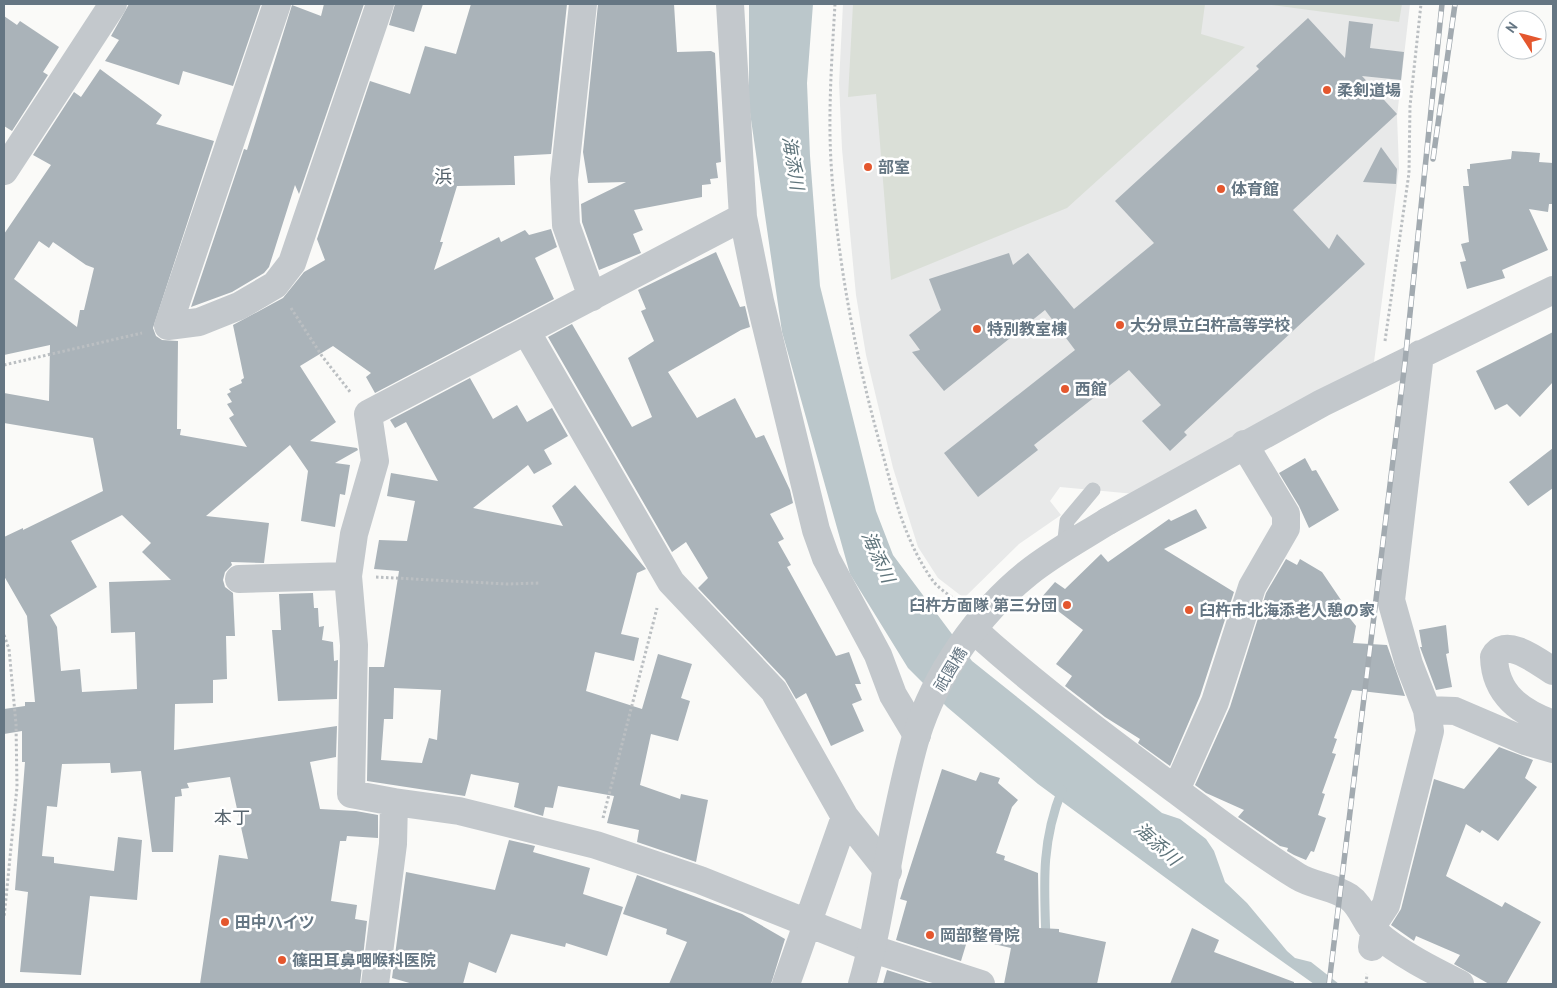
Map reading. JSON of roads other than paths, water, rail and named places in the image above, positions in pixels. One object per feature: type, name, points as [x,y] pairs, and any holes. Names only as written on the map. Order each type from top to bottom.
[{"type":"street","points":[[4,171],[113,4]]},
{"type":"street","points":[[277,4],[168,326],[199,322],[239,306],[275,285],[292,263],[380,4]]},
{"type":"street","points":[[582,4],[564,179],[566,225],[592,297]]},
{"type":"street","points":[[730,4],[744,217],[760,301],[814,521],[826,558],[878,656],[893,695],[917,735]]},
{"type":"street","points":[[744,217],[368,414],[375,461],[354,534],[348,576],[354,645],[351,794],[459,811],[596,845],[700,880],[873,949],[981,984]]},
{"type":"street","name":"祇園橋","points":[[862,984],[873,949],[896,822],[917,735],[931,700],[946,672],[974,629],[1027,574],[1108,521],[1244,444],[1420,354],[1553,290]]},
{"type":"street","points":[[526,331],[671,582],[774,691],[845,817],[888,871]]},
{"type":"street","points":[[1373,940],[1376,920],[1386,905],[1430,731],[1426,710],[1409,664],[1391,600],[1420,354]]},
{"type":"street","points":[[1176,790],[1215,702],[1252,587],[1286,528],[1286,514],[1244,444]]},
{"type":"street","points":[[239,579],[348,576]]},
{"type":"street","points":[[974,629],[1022,672],[1244,841],[1309,882],[1332,888],[1348,897],[1356,904],[1373,940],[1460,984]]},
{"type":"street","points":[[1553,671],[1524,653],[1508,648],[1498,652],[1494,657],[1497,677],[1507,697],[1532,716],[1553,724]]},
{"type":"street","points":[[1426,710],[1455,711],[1525,741],[1553,749]]},
{"type":"street","points":[[375,984],[393,844],[394,802]]},
{"type":"street","points":[[786,984],[845,817]]},
{"type":"lane","points":[[1064,548],[1066,521],[1093,490]]},
{"type":"water","name":"海添川","points":[[749,4],[813,4],[807,83],[810,156],[820,286],[876,511],[893,555],[972,661],[1162,813],[1180,819],[1206,839],[1214,851],[1225,882],[1247,903],[1287,951],[1295,958],[1311,962],[1339,984],[1314,984],[1038,784],[947,707],[908,668],[850,574],[782,332],[749,106]]},
{"type":"waterway","points":[[1046,939],[1045,863],[1050,827],[1062,790]]},
{"type":"railway","points":[[1329,984],[1405,362],[1442,4]]},
{"type":"railway","points":[[1433,159],[1455,4]]},
{"type":"place","name":"柔剣道場","points":[[1327,90]]},
{"type":"place","name":"部室","points":[[868,167]]},
{"type":"place","name":"体育館","points":[[1221,189]]},
{"type":"place","name":"大分県立臼杵高等学校","points":[[1120,325]]},
{"type":"place","name":"特別教室棟","points":[[977,329]]},
{"type":"place","name":"西館","points":[[1065,389]]},
{"type":"place","name":"臼杵方面隊 第三分団","points":[[1067,605]]},
{"type":"place","name":"臼杵市北海添老人憩の家","points":[[1189,610]]},
{"type":"place","name":"田中ハイツ","points":[[225,922]]},
{"type":"place","name":"岡部整骨院","points":[[930,935]]},
{"type":"place","name":"篠田耳鼻咽喉科医院","points":[[282,960]]},
{"type":"district","name":"浜","points":[[443,177]]},
{"type":"district","name":"本丁","points":[[232,818]]}]
